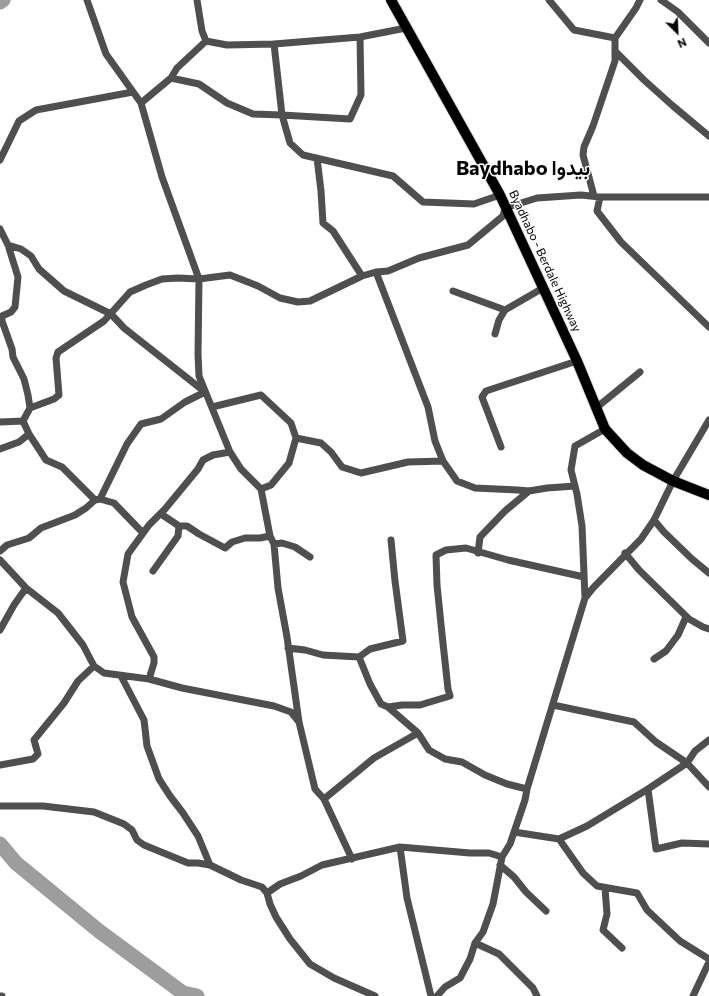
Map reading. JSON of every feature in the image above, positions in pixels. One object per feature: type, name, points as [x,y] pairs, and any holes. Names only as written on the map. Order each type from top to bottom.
[{"type":"main road","name":"Byadhabo - Berdale Highway","points":[[391,0],[500,195],[577,361],[605,429],[627,453],[643,465],[673,480],[709,495]]},
{"type":"street","points":[[87,0],[106,54],[141,103],[162,177],[199,279],[199,376],[230,452],[241,469],[261,489],[270,536],[274,544],[278,588],[299,722],[315,790],[324,799],[352,859]]},
{"type":"street","points":[[197,0],[202,31],[206,41]]},
{"type":"street","points":[[549,0],[574,30],[615,38]]},
{"type":"street","points":[[640,0],[615,38],[615,61],[593,126],[584,147],[583,155],[597,196],[597,211],[621,242],[709,328]]},
{"type":"street","points":[[661,0],[678,12],[709,43]]},
{"type":"street","points":[[206,41],[226,45],[274,44],[360,37],[406,28]]},
{"type":"street","points":[[171,78],[199,84],[227,103],[253,114],[350,119],[361,94],[360,37]]},
{"type":"street","points":[[141,103],[171,78],[178,68],[206,41]]},
{"type":"street","points":[[274,44],[282,115],[290,143],[303,155],[393,176],[423,202],[474,204],[500,195]]},
{"type":"street","points":[[615,51],[650,85],[709,136]]},
{"type":"street","points":[[0,160],[19,121],[36,110],[133,92]]},
{"type":"street","points":[[317,158],[323,223],[333,232],[362,276]]},
{"type":"street","points":[[30,408],[59,396],[56,358],[58,352],[104,322],[130,292],[162,279],[199,279],[230,275],[258,286],[280,298],[298,302],[310,301],[362,276],[388,270],[419,258],[468,245],[503,216],[505,208],[537,198],[581,195],[709,197]]},
{"type":"street","points":[[0,229],[8,245],[18,277],[15,307],[10,312],[2,316],[2,320],[12,349],[13,357],[24,379],[30,408],[24,420],[29,434],[46,460],[62,467],[98,499],[114,503],[143,533]]},
{"type":"street","points":[[8,245],[21,249],[31,256],[39,269],[64,291],[111,314],[124,328],[206,392]]},
{"type":"street","points":[[376,272],[428,407],[435,442],[443,461],[457,481],[475,488],[529,491],[574,486]]},
{"type":"street","points":[[495,334],[498,320],[505,310],[543,288]]},
{"type":"street","points":[[453,291],[505,310]]},
{"type":"street","points":[[501,447],[482,397],[486,391],[577,361]]},
{"type":"street","points":[[596,408],[640,372]]},
{"type":"street","points":[[0,551],[7,545],[28,538],[41,528],[75,515],[98,499],[127,444],[141,424],[161,419],[185,402],[206,392]]},
{"type":"street","points":[[212,407],[261,395],[291,423],[296,438],[289,463],[271,485],[261,489]]},
{"type":"street","points":[[0,422],[24,420]]},
{"type":"street","points":[[585,598],[625,553],[641,539],[654,520],[673,480],[709,420]]},
{"type":"street","points":[[437,996],[445,986],[460,978],[470,959],[475,943],[483,932],[493,904],[502,858],[510,844],[525,800],[585,598],[582,526],[577,494],[571,470],[576,446],[605,429]]},
{"type":"street","points":[[0,449],[19,442],[29,434]]},
{"type":"street","points":[[296,438],[322,443],[342,467],[361,473],[408,462],[443,461]]},
{"type":"street","points":[[149,679],[154,657],[132,617],[123,582],[128,554],[143,533],[161,514],[198,469],[203,460],[213,455],[230,452]]},
{"type":"street","points":[[478,553],[480,537],[504,511],[529,491]]},
{"type":"street","points":[[161,514],[179,526],[187,526],[198,534],[225,548],[232,542],[245,538],[270,536]]},
{"type":"street","points":[[654,520],[664,532],[692,559],[709,573]]},
{"type":"street","points":[[153,571],[178,536],[179,526]]},
{"type":"street","points":[[288,648],[305,650],[323,655],[359,657],[370,649],[403,640],[391,540]]},
{"type":"street","points":[[274,544],[282,542],[295,547],[310,557]]},
{"type":"street","points":[[388,707],[420,705],[450,696],[441,627],[436,555],[446,550],[466,548],[478,553],[584,577]]},
{"type":"street","points":[[625,553],[639,570],[686,617],[703,628],[709,629]]},
{"type":"street","points":[[0,560],[26,588],[58,614],[83,645],[94,666],[104,673],[149,679],[182,688],[274,706],[291,712],[299,722]]},
{"type":"street","points":[[1,627],[26,588]]},
{"type":"street","points":[[654,659],[666,651],[678,635],[686,617]]},
{"type":"street","points":[[359,657],[370,684],[381,704],[388,707],[418,733],[429,750],[445,759],[462,762],[485,775],[527,790]]},
{"type":"street","points":[[0,765],[33,759],[38,754],[34,740],[60,709],[78,681],[94,666]]},
{"type":"street","points":[[121,676],[144,720],[147,746],[159,779],[198,836],[210,865]]},
{"type":"street","points":[[553,705],[634,722],[656,742],[686,763],[709,787]]},
{"type":"street","points":[[324,799],[374,758],[418,733]]},
{"type":"street","points":[[514,832],[559,839],[587,826],[648,789],[686,763],[695,751],[709,740]]},
{"type":"street","points":[[648,789],[656,849],[682,844],[709,844]]},
{"type":"street","points":[[0,806],[43,806],[94,812],[124,824],[132,830],[137,840],[144,845],[188,863],[210,865],[241,880],[262,887],[267,893],[276,917],[290,940],[310,964],[334,978],[375,996]]},
{"type":"street","points":[[559,839],[583,873],[597,886],[637,893],[647,910],[680,941],[709,960],[693,996]]},
{"type":"street","points":[[267,893],[280,884],[301,876],[322,865],[400,847],[470,853],[489,853],[502,858]]},
{"type":"street","points":[[400,847],[407,898],[431,996]]},
{"type":"street","points":[[500,865],[514,877],[526,892],[546,911]]},
{"type":"street","points":[[605,888],[607,914],[603,930],[622,948]]},
{"type":"street","points":[[475,943],[499,954],[533,988],[537,996]]},
{"type":"waterway","points":[[0,844],[16,863],[99,931],[183,993],[197,996]]},
{"type":"district","name":"Baydhabo بيدوا","points":[[523,168]]}]
